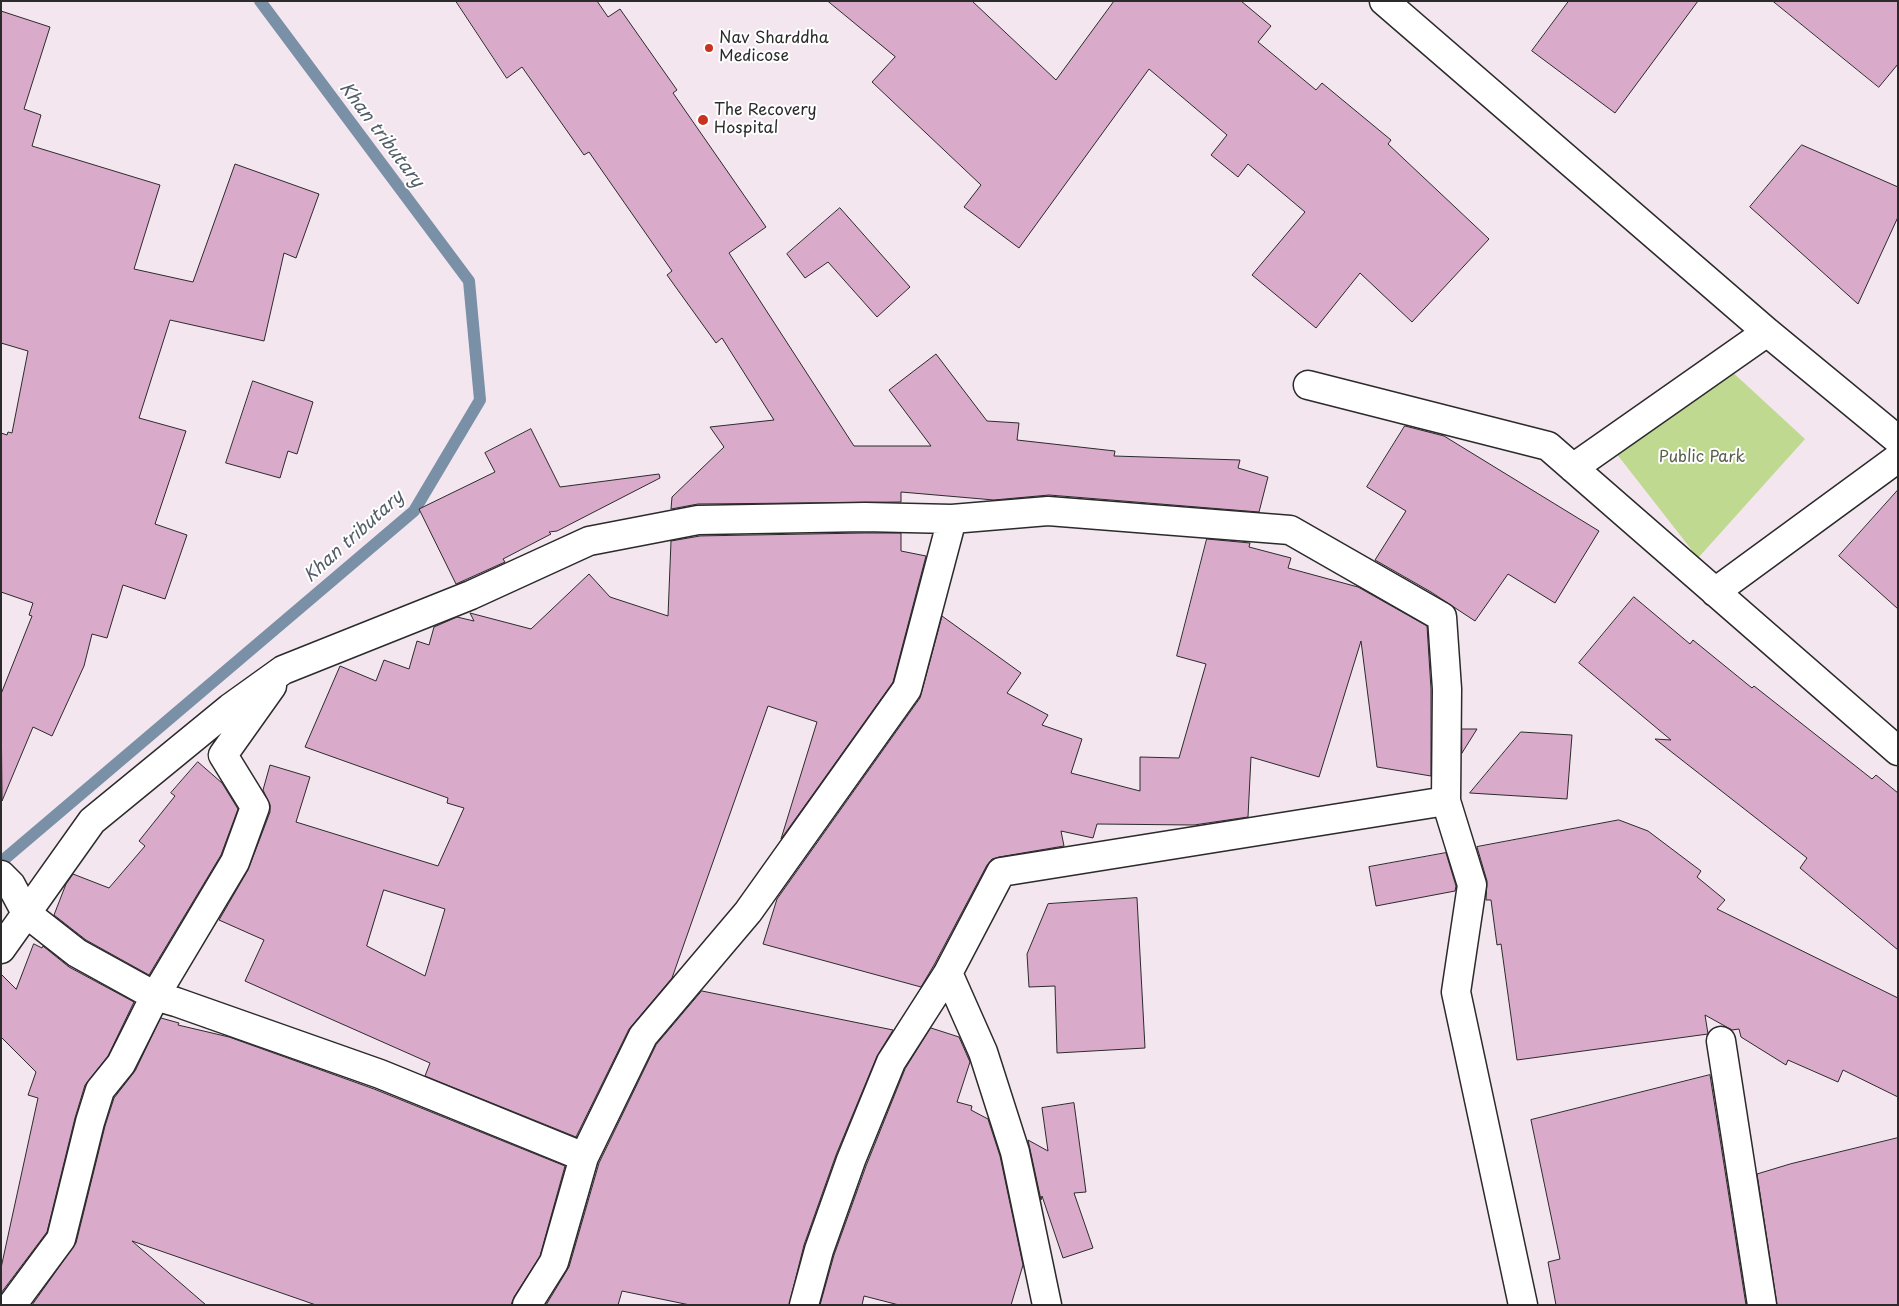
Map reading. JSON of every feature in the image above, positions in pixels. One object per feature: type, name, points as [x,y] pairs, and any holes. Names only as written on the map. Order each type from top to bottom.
[{"type":"street","points":[[1384,1],[1767,332],[1898,440]]},
{"type":"street","points":[[1573,468],[1767,332]]},
{"type":"street","points":[[1308,385],[1548,446],[1898,751]]},
{"type":"street","points":[[1715,592],[1898,458]]},
{"type":"street","points":[[1,949],[92,821],[230,708],[283,670],[471,595],[589,541],[698,520],[865,517],[952,519],[1048,511],[1290,530],[1442,617],[1447,689],[1446,801],[1472,885],[1456,992],[1523,1305]]},
{"type":"street","points":[[527,1305],[554,1262],[584,1157],[643,1036],[748,912],[907,689],[952,519]]},
{"type":"street","points":[[12,1305],[61,1239],[90,1122],[100,1090],[122,1064],[155,996],[235,862],[255,807],[224,756],[283,670]]},
{"type":"street","points":[[804,1305],[819,1250],[851,1160],[891,1062],[948,973],[1001,872],[1446,801]]},
{"type":"street","points":[[6,880],[26,913],[77,953],[155,996],[380,1074],[584,1157]]},
{"type":"street","points":[[948,973],[983,1052],[1015,1152],[1047,1305]]},
{"type":"street","points":[[1721,1041],[1762,1305]]},
{"type":"green space","name":"Public Park","points":[[1715,356],[1805,439],[1698,558],[1616,453]]},
{"type":"building","points":[[456,1],[597,1],[608,17],[620,9],[677,90],[673,93],[766,227],[729,253],[854,446],[931,446],[889,390],[936,354],[987,421],[1019,423],[1017,440],[1115,451],[1114,456],[1240,460],[1238,468],[1268,477],[1259,512],[1049,495],[994,500],[901,492],[901,502],[698,504],[671,509],[672,497],[724,447],[710,427],[774,420],[722,338],[716,343],[667,275],[672,271],[589,152],[584,155],[522,67],[507,78]]},
{"type":"building","points":[[828,1],[972,1],[1056,80],[1114,1],[1241,1],[1271,26],[1258,42],[1316,90],[1322,83],[1391,140],[1388,144],[1489,239],[1412,322],[1360,273],[1316,328],[1252,275],[1305,212],[1248,164],[1238,177],[1211,155],[1227,135],[1149,69],[1019,248],[964,207],[981,185],[872,82],[895,57]]},
{"type":"building","points":[[1569,1],[1698,1],[1615,113],[1532,51]]},
{"type":"building","points":[[1773,1],[1898,1],[1898,64],[1879,87]]},
{"type":"building","points":[[1,11],[50,27],[24,109],[41,115],[32,146],[160,185],[134,269],[193,282],[235,164],[319,194],[296,258],[284,253],[264,341],[170,320],[139,418],[186,431],[155,524],[187,535],[165,599],[123,585],[107,638],[92,634],[84,666],[52,736],[33,727],[2,801],[1,694],[32,616],[29,615],[33,603],[1,592],[1,433],[7,435],[8,432],[12,433],[28,351],[1,343]]},
{"type":"building","points":[[1802,145],[1898,187],[1898,217],[1858,304],[1750,207]]},
{"type":"building","points":[[840,208],[910,287],[877,317],[828,262],[805,278],[787,254]]},
{"type":"building","points":[[253,381],[313,402],[297,454],[288,451],[280,478],[226,463]]},
{"type":"building","points":[[1405,426],[1444,436],[1599,531],[1555,603],[1508,574],[1475,621],[1431,592],[1375,560],[1406,511],[1367,487]]},
{"type":"building","points":[[531,429],[560,487],[659,474],[660,478],[557,531],[549,532],[551,534],[503,559],[505,562],[456,584],[419,509],[495,472],[485,453]]},
{"type":"building","points":[[1898,490],[1898,609],[1839,556]]},
{"type":"building","points":[[901,533],[901,551],[926,556],[893,682],[781,839],[817,722],[768,706],[672,978],[629,1029],[576,1137],[425,1076],[430,1063],[245,981],[264,940],[219,920],[248,870],[270,812],[270,805],[263,790],[270,765],[310,777],[296,822],[438,866],[464,808],[447,803],[448,798],[305,747],[340,666],[376,681],[384,660],[409,669],[417,641],[429,645],[434,627],[457,617],[474,621],[470,613],[531,629],[589,574],[610,597],[668,616],[671,541],[700,536]],"holes":[[[384,890],[445,909],[425,976],[367,946]]]},
{"type":"building","points":[[1207,539],[1250,543],[1249,547],[1291,558],[1288,568],[1358,587],[1427,626],[1431,689],[1431,776],[1377,767],[1361,641],[1319,777],[1251,757],[1248,817],[1194,825],[1097,824],[1093,838],[1061,831],[1064,846],[992,859],[921,987],[763,944],[777,899],[920,698],[942,616],[1021,673],[1007,693],[1048,715],[1042,725],[1082,739],[1071,773],[1140,791],[1140,757],[1179,758],[1206,664],[1177,656]]},
{"type":"building","points":[[1634,597],[1690,644],[1693,640],[1752,688],[1754,686],[1872,779],[1876,775],[1898,793],[1898,950],[1800,868],[1807,858],[1655,739],[1671,740],[1579,663]]},
{"type":"building","points":[[1462,729],[1477,729],[1462,753]]},
{"type":"building","points":[[1521,732],[1572,735],[1567,799],[1470,793]]},
{"type":"building","points":[[198,762],[222,783],[238,809],[221,855],[149,975],[86,940],[54,915],[66,884],[73,874],[109,888],[145,846],[139,841],[175,796],[171,793]]},
{"type":"building","points":[[1619,820],[1648,831],[1701,871],[1697,877],[1725,900],[1717,909],[1898,998],[1898,1097],[1843,1070],[1838,1082],[1788,1060],[1786,1065],[1741,1037],[1739,1029],[1732,1030],[1705,1015],[1708,1034],[1517,1060],[1501,944],[1497,945],[1491,900],[1486,900],[1487,881],[1477,847]]},
{"type":"building","points":[[1446,853],[1456,886],[1455,891],[1376,906],[1369,867]]},
{"type":"building","points":[[1137,898],[1145,1048],[1057,1053],[1055,986],[1029,987],[1027,954],[1048,904]]},
{"type":"building","points":[[34,944],[42,948],[43,946],[69,967],[134,1002],[108,1056],[85,1085],[47,1232],[1,1293],[1,1268],[38,1098],[28,1095],[36,1072],[1,1037],[1,974],[16,989]]},
{"type":"building","points":[[702,991],[893,1030],[877,1056],[836,1155],[804,1245],[789,1305],[690,1305],[622,1291],[618,1305],[546,1305],[569,1267],[599,1163],[656,1045]]},
{"type":"building","points":[[161,1018],[179,1023],[178,1025],[229,1037],[374,1089],[565,1166],[540,1256],[511,1305],[316,1305],[132,1241],[206,1305],[32,1305],[76,1243],[105,1126],[114,1098],[135,1071]]},
{"type":"building","points":[[931,1028],[959,1037],[970,1062],[957,1102],[972,1106],[971,1110],[988,1119],[1000,1156],[1023,1265],[1011,1305],[899,1305],[864,1296],[862,1305],[820,1305],[834,1255],[866,1166],[905,1069]]},
{"type":"building","points":[[1710,1075],[1746,1305],[1556,1305],[1548,1262],[1560,1259],[1531,1120]]},
{"type":"building","points":[[1074,1103],[1086,1192],[1074,1193],[1093,1248],[1063,1258],[1042,1196],[1041,1200],[1028,1140],[1048,1151],[1042,1108]]},
{"type":"building","points":[[1898,1138],[1898,1305],[1777,1305],[1757,1174],[1790,1164]]},
{"type":"waterway","name":"Khan tributary","points":[[1,862],[414,511],[480,400],[469,281],[260,1]]},
{"type":"place","name":"Nav Sharddha Medicose","points":[[709,48]]},
{"type":"place","name":"The Recovery Hospital","points":[[703,120]]}]
